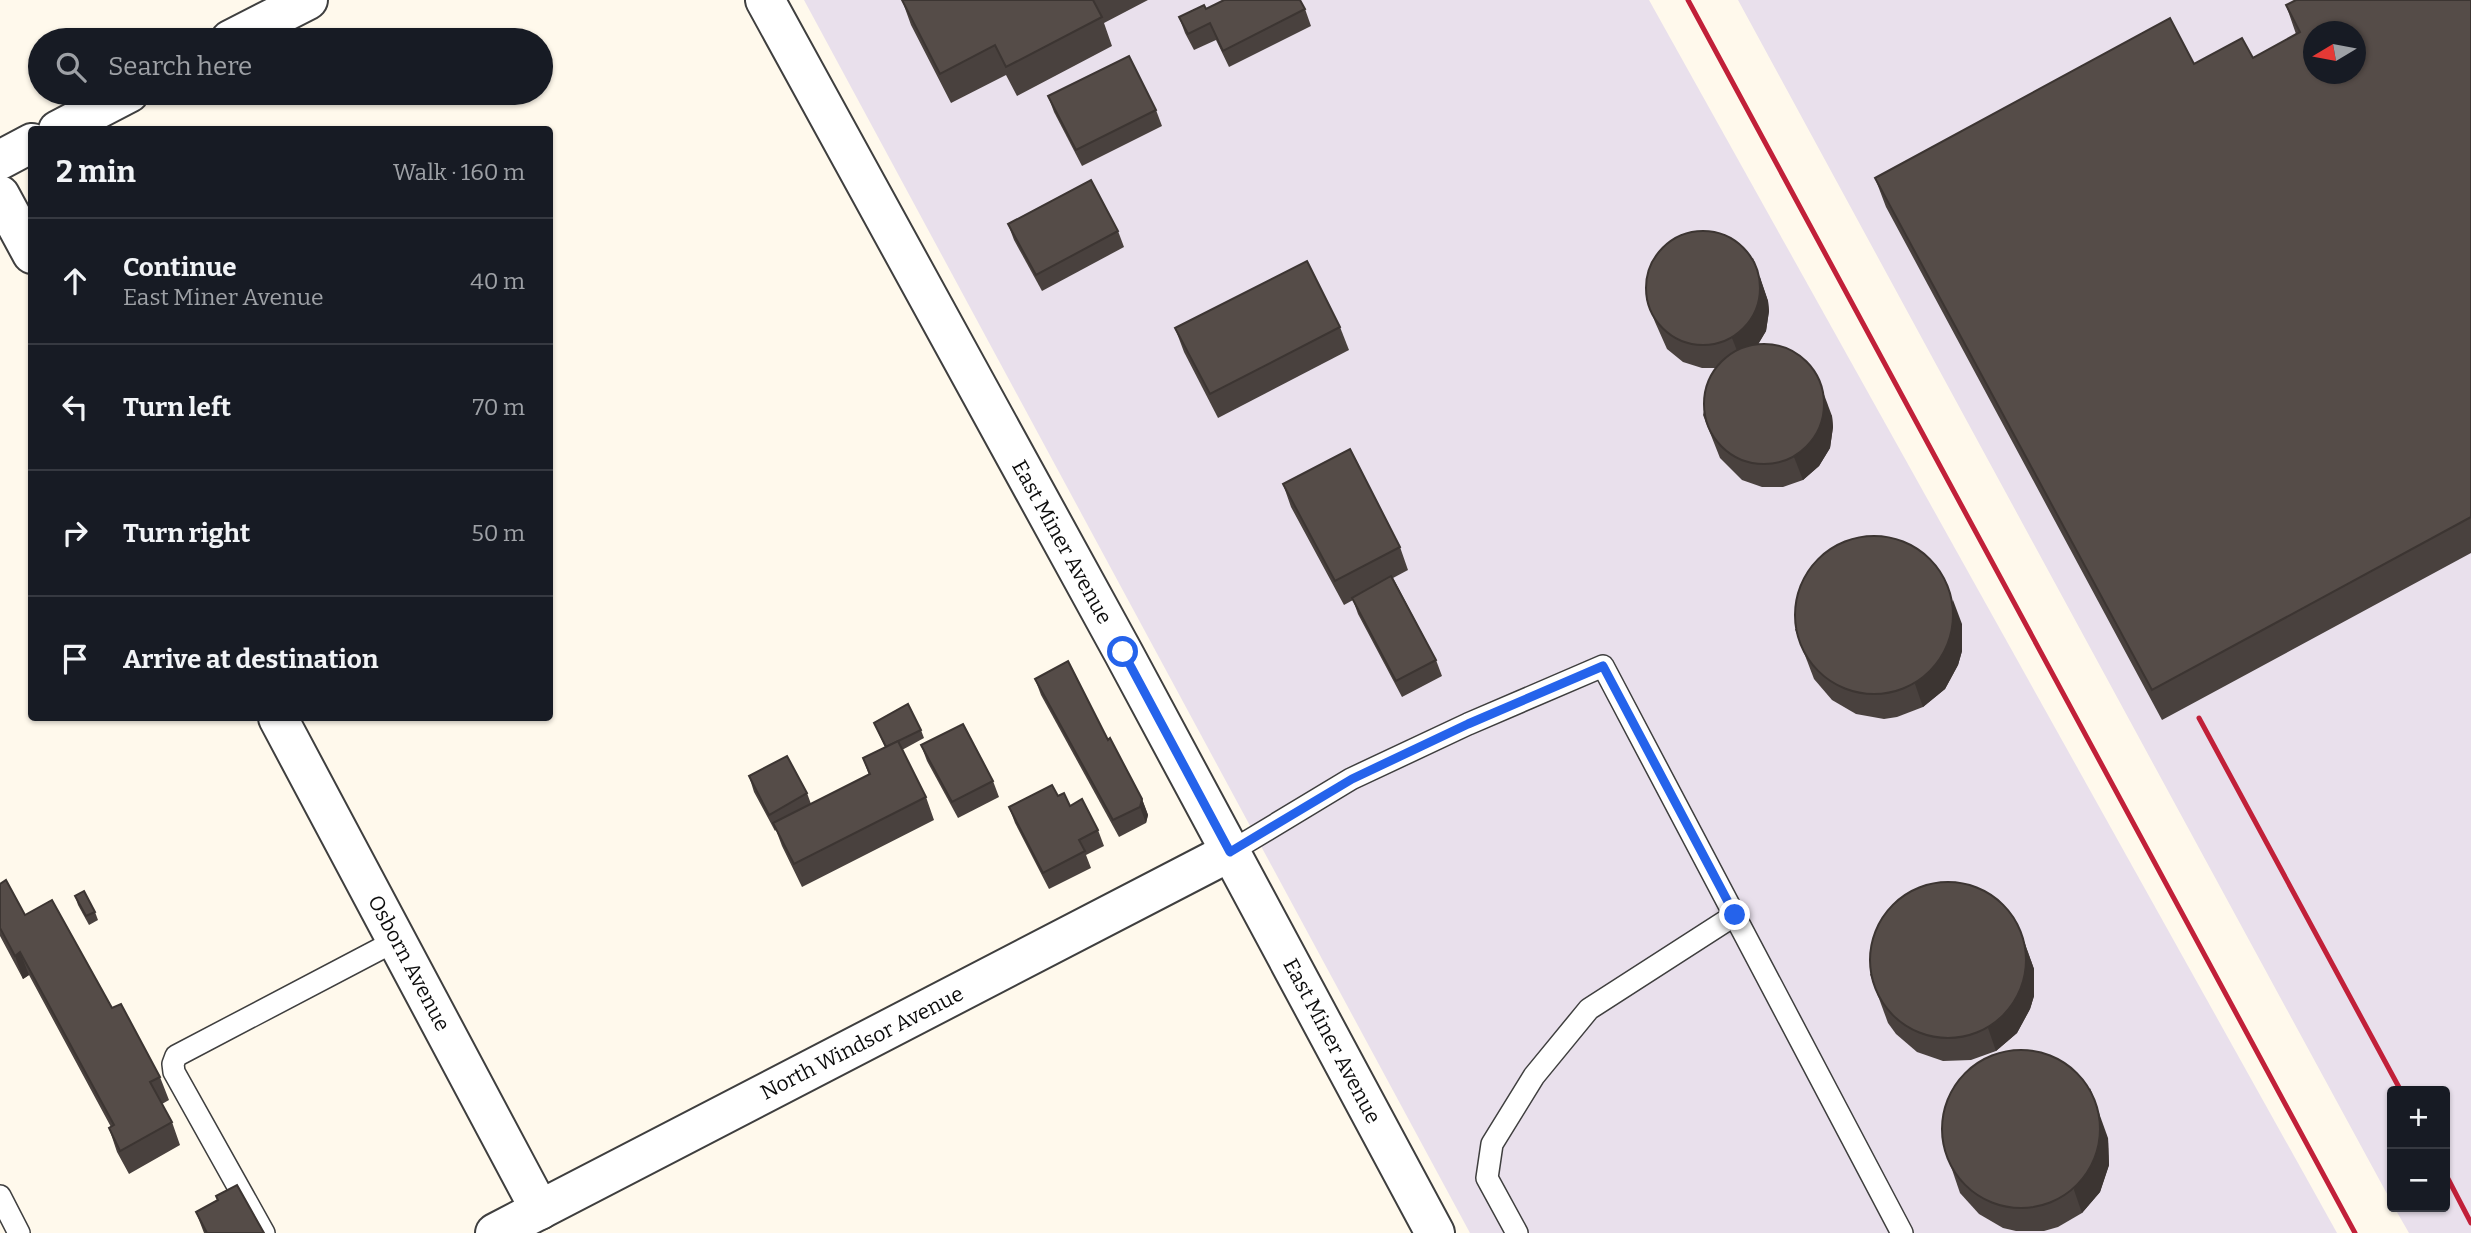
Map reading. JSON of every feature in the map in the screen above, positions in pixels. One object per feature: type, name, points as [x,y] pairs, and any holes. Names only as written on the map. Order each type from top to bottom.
[{"type":"street","points":[[253,28],[308,0]]},
{"type":"street","name":"East Miner Avenue","points":[[765,0],[1123,652],[1435,1233]]},
{"type":"street","points":[[66,126],[106,105]]},
{"type":"street","points":[[0,160],[28,145]]},
{"type":"street","points":[[0,195],[28,247]]},
{"type":"street","name":"Osborn Avenue","points":[[280,721],[540,1210]]},
{"type":"street","name":"North Windsor Avenue","points":[[495,1233],[1230,852]]},
{"type":"lane","points":[[1230,852],[1352,779],[1468,724],[1603,666],[1902,1233]]},
{"type":"lane","points":[[1517,1233],[1487,1178],[1492,1144],[1534,1076],[1589,1009],[1735,915]]},
{"type":"lane","points":[[264,1233],[174,1072],[176,1056],[397,940]]},
{"type":"lane","points":[[0,1196],[19,1233]]},
{"type":"shaded area","points":[[804,0],[1649,0],[2337,1233],[1470,1233]]},
{"type":"shaded area","points":[[1738,0],[2471,0],[2471,1233],[2409,1233],[2397,1212],[2450,1212],[2450,1086],[2387,1086],[2387,1194]]},
{"type":"building","points":[[902,0],[1093,0],[1102,17],[1006,67],[995,45],[940,74]]},
{"type":"building","points":[[1224,0],[1300,0],[1305,9],[1223,51],[1210,23],[1188,34],[1179,17],[1204,5],[1206,9]]},
{"type":"building","points":[[2296,0],[2471,0],[2471,517],[2152,690],[1875,178],[2170,18],[2194,64],[2242,38],[2253,58],[2300,32],[2286,5]]},
{"type":"building","points":[[1129,56],[1156,110],[1076,150],[1048,96]]},
{"type":"building","points":[[1091,180],[1118,231],[1036,275],[1008,224]]},
{"type":"building","points":[[1703,231],[1725,235],[1735,240],[1751,256],[1756,266],[1760,288],[1756,310],[1751,320],[1735,336],[1725,341],[1703,345],[1681,341],[1671,336],[1655,320],[1650,310],[1646,288],[1650,266],[1655,256],[1671,240],[1681,235]]},
{"type":"building","points":[[1307,261],[1340,327],[1210,394],[1175,328]]},
{"type":"building","points":[[1764,344],[1787,348],[1807,361],[1820,381],[1824,404],[1820,427],[1807,447],[1787,460],[1764,464],[1741,460],[1721,447],[1708,427],[1704,404],[1708,381],[1721,361],[1741,348]]},
{"type":"building","points":[[1350,449],[1400,547],[1335,581],[1283,484]]},
{"type":"building","points":[[1874,536],[1904,542],[1930,559],[1947,585],[1953,615],[1947,645],[1930,671],[1904,688],[1874,694],[1844,688],[1818,671],[1801,645],[1795,615],[1801,585],[1818,559],[1844,542]]},
{"type":"building","points":[[1391,576],[1436,660],[1396,681],[1352,598]]},
{"type":"building","points":[[1068,661],[1142,799],[1140,807],[1113,820],[1035,679]]},
{"type":"building","points":[[908,704],[921,730],[886,747],[874,723]]},
{"type":"building","points":[[963,724],[993,781],[952,802],[921,745]]},
{"type":"building","points":[[898,741],[926,797],[794,864],[773,823],[870,774],[863,758]]},
{"type":"building","points":[[787,756],[807,793],[769,815],[749,776]]},
{"type":"building","points":[[1052,785],[1058,796],[1064,793],[1070,806],[1082,799],[1098,830],[1079,840],[1085,851],[1043,873],[1009,807]]},
{"type":"building","points":[[6,880],[25,915],[52,900],[112,1008],[121,1004],[160,1077],[150,1082],[172,1122],[120,1151],[109,1128],[114,1125],[20,952],[15,956],[0,928],[0,884]]},
{"type":"building","points":[[1948,882],[1978,888],[2003,905],[2020,930],[2026,960],[2020,990],[2003,1015],[1978,1032],[1948,1038],[1918,1032],[1893,1015],[1876,990],[1870,960],[1876,930],[1893,905],[1918,888]]},
{"type":"building","points":[[84,891],[95,912],[86,916],[75,896]]},
{"type":"building","points":[[2021,1050],[2037,1051],[2051,1056],[2077,1073],[2094,1099],[2099,1113],[2099,1145],[2094,1159],[2077,1185],[2051,1202],[2037,1207],[2021,1208],[2005,1207],[1991,1202],[1965,1185],[1948,1159],[1943,1145],[1942,1129],[1943,1113],[1948,1099],[1965,1073],[1991,1056],[2005,1051]]},
{"type":"building","points":[[237,1185],[264,1233],[207,1233],[196,1212],[218,1200],[216,1196]]},
{"type":"railway","points":[[1688,0],[2355,1233]]},
{"type":"railway","points":[[2199,718],[2398,1086]]},
{"type":"railway","points":[[2450,1183],[2471,1223]]},
{"type":"route","points":[[1123,652],[1230,852],[1352,779],[1468,724],[1603,666],[1735,915]]}]
